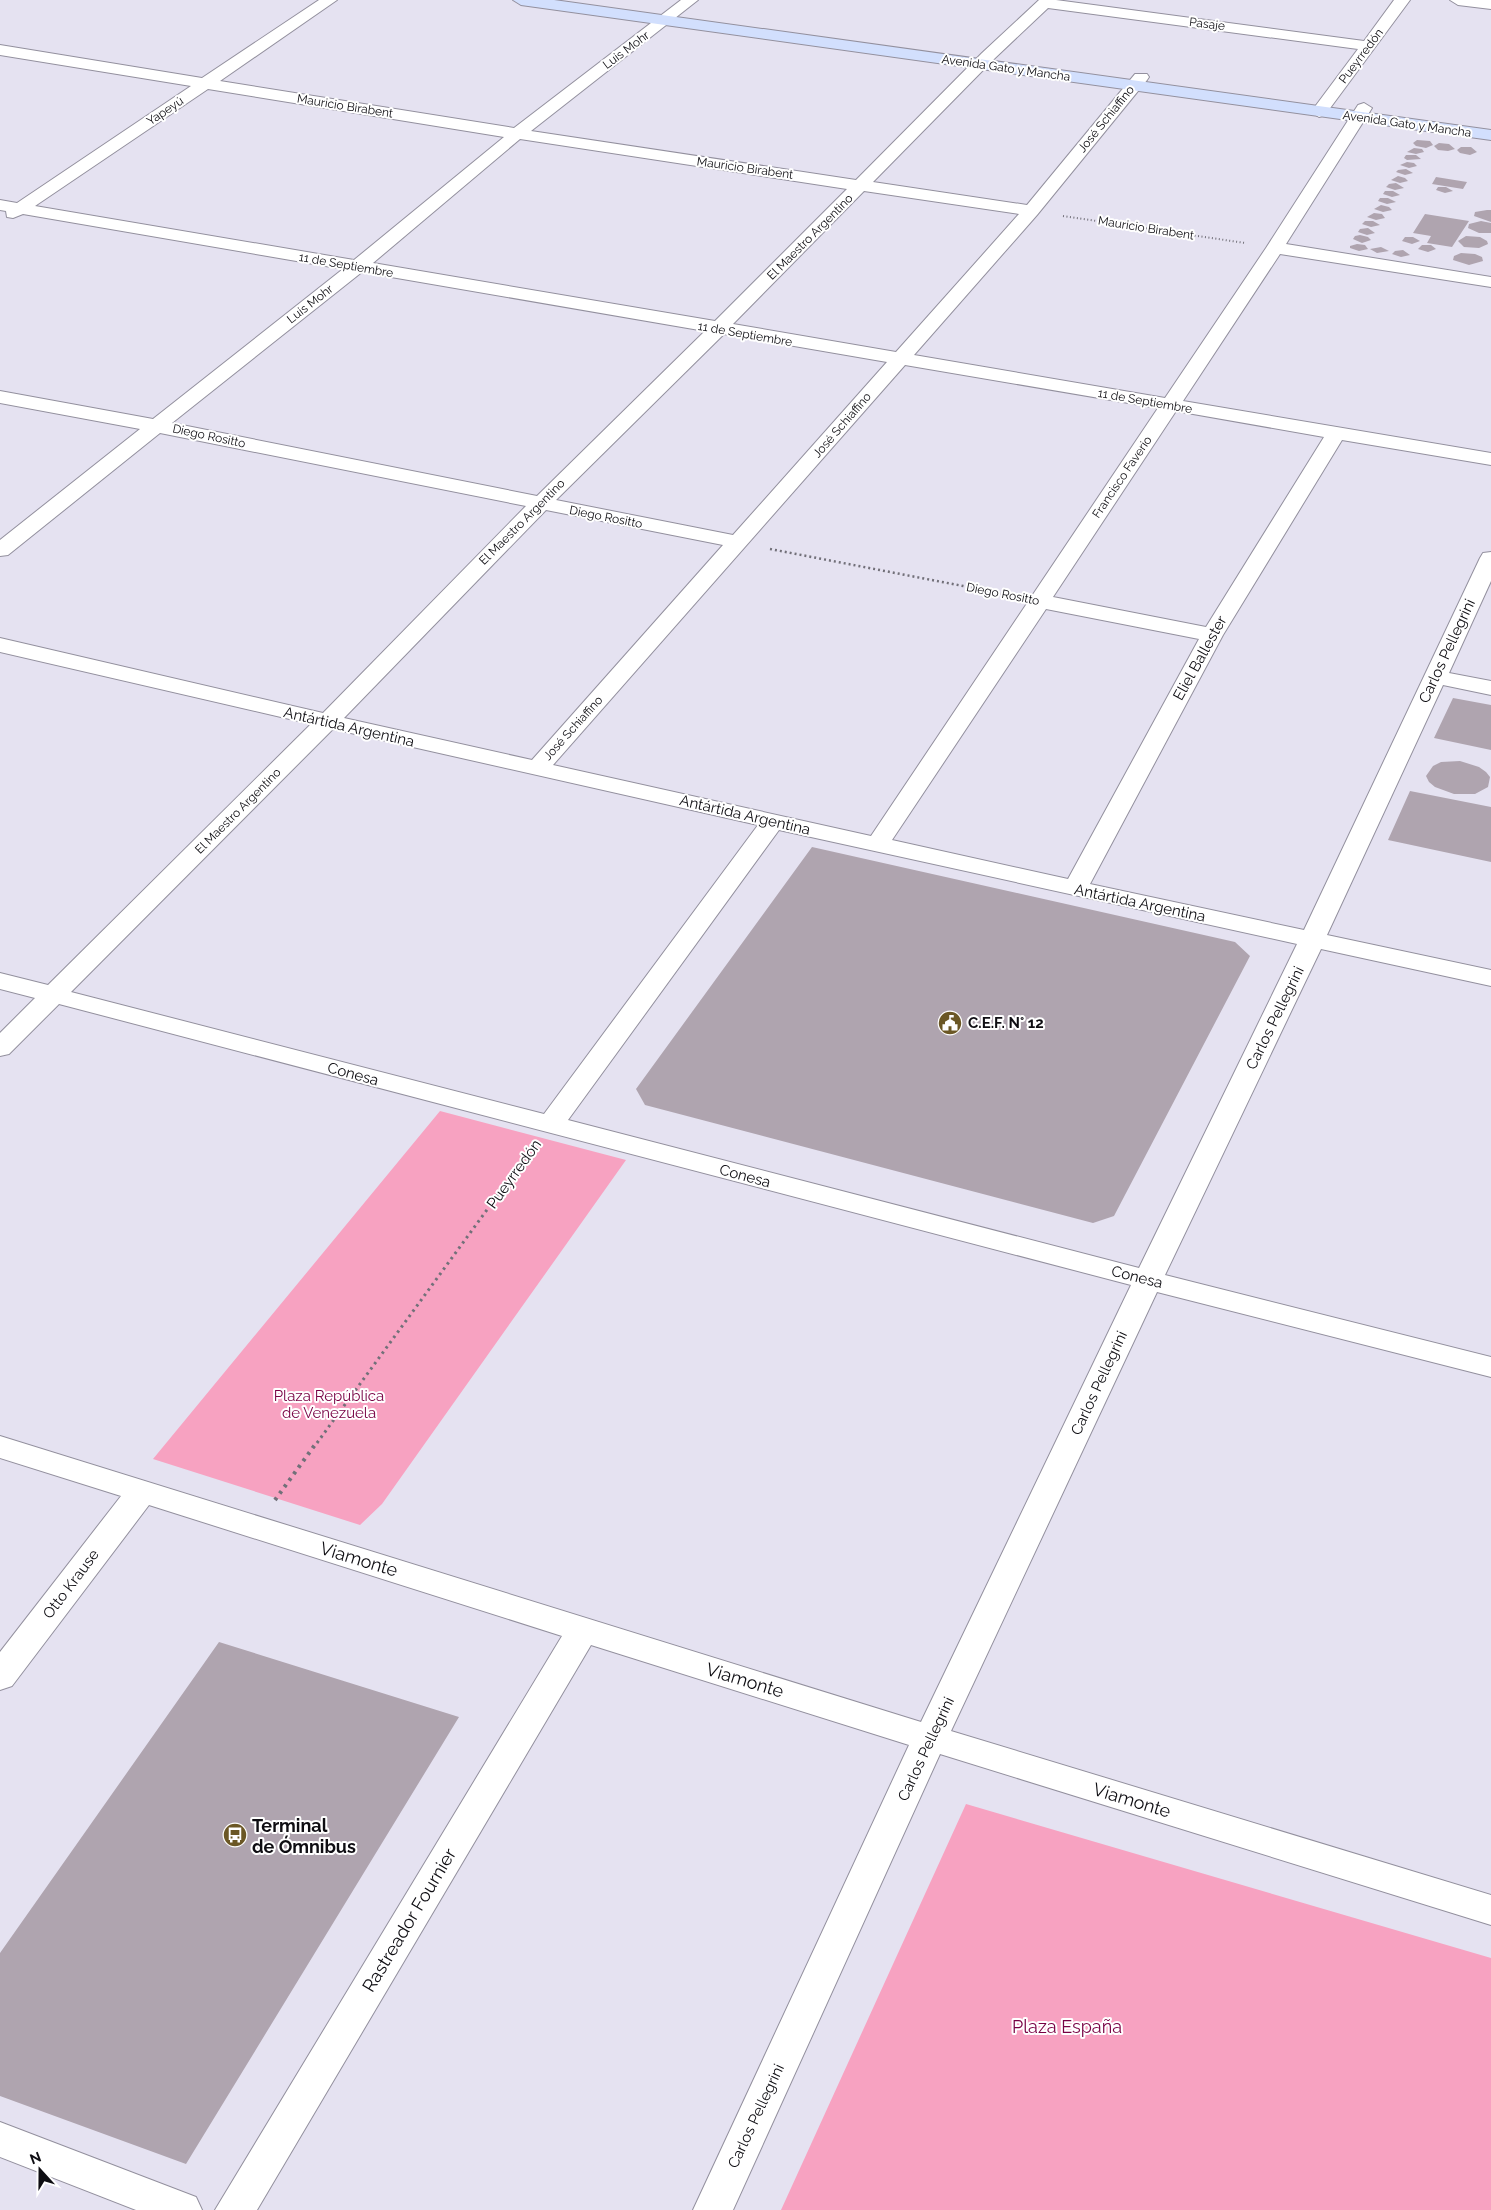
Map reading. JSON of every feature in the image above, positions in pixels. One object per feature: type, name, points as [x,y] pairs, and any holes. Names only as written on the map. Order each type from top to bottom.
[{"type":"main road","name":"Avenida Gato y Mancha","points":[[521,0],[670,16],[1322,107],[1491,135]]},
{"type":"main road","name":"Avenida Gato y Mancha","points":[[586,0],[670,16]]},
{"type":"main road","name":"Avenida Gato y Mancha","points":[[1361,113],[1491,126]]},
{"type":"street","name":"Yapeyú","points":[[0,222],[329,0]]},
{"type":"street","name":"Luis Mohr","points":[[0,550],[357,267],[516,134],[690,0]]},
{"type":"street","name":"Pueyrredón","points":[[1322,107],[1402,0]]},
{"type":"street","points":[[1458,0],[1491,4]]},
{"type":"street","name":"Pasaje","points":[[1046,2],[1369,46]]},
{"type":"street","name":"El Maestro Argentino","points":[[0,1048],[328,722],[540,504],[718,329],[985,60],[1046,2]]},
{"type":"street","name":"Mauricio Birabent","points":[[0,50],[516,134],[1031,211]]},
{"type":"street","name":"José Schiaffino","points":[[537,769],[1031,211],[1137,81]]},
{"type":"street","name":"Francisco Faverio","points":[[877,845],[1275,248],[1361,113]]},
{"type":"street","name":"11 de Septiembre","points":[[0,205],[718,329],[1491,459]]},
{"type":"street","points":[[1275,248],[1491,282]]},
{"type":"street","name":"Diego Rositto","points":[[0,397],[157,426],[540,504],[738,542]]},
{"type":"street","name":"Eliel Ballester","points":[[1075,889],[1212,635],[1336,433]]},
{"type":"street","name":"Carlos Pellegrini","points":[[713,2210],[930,1738],[1312,940],[1491,558]]},
{"type":"street","name":"Diego Rositto","points":[[1040,601],[1212,635]]},
{"type":"street","name":"Antártida Argentina","points":[[0,645],[328,722],[773,822],[1491,978]]},
{"type":"street","points":[[1434,677],[1491,688]]},
{"type":"street","name":"Pueyrredón","points":[[550,1125],[773,822]]},
{"type":"street","name":"Conesa","points":[[0,981],[1148,1280],[1491,1367]]},
{"type":"street","name":"Viamonte","points":[[0,1447],[930,1738],[1491,1910]]},
{"type":"street","name":"Otto Krause","points":[[0,1677],[142,1492]]},
{"type":"street","name":"Rastreador Fournier","points":[[235,2210],[583,1630]]},
{"type":"street","points":[[0,2140],[182,2210]]},
{"type":"path","name":"Mauricio Birabent","points":[[1031,211],[1275,248]]},
{"type":"path","name":"Diego Rositto","points":[[738,542],[1040,601]]},
{"type":"path","name":"Pueyrredón","points":[[255,1527],[550,1125]]},
{"type":"green space","name":"Plaza República de Venezuela","points":[[440,1111],[626,1160],[382,1504],[360,1525],[153,1459]]},
{"type":"green space","name":"Plaza España","points":[[966,1804],[1491,1958],[1491,2210],[781,2210]]},
{"type":"building","points":[[1417,140],[1430,141],[1433,145],[1426,148],[1416,146],[1413,143]]},
{"type":"building","points":[[1439,143],[1449,144],[1455,149],[1448,151],[1438,150],[1434,146]]},
{"type":"building","points":[[1461,147],[1471,147],[1477,152],[1470,155],[1460,153],[1457,150]]},
{"type":"building","points":[[1414,148],[1422,149],[1424,152],[1416,154],[1407,152]]},
{"type":"building","points":[[1406,155],[1416,155],[1421,159],[1407,160],[1404,158]]},
{"type":"building","points":[[1407,162],[1414,163],[1417,166],[1409,168],[1400,165]]},
{"type":"building","points":[[1406,169],[1413,173],[1405,175],[1396,172],[1398,170]]},
{"type":"building","points":[[1398,176],[1408,181],[1400,183],[1391,180]]},
{"type":"building","points":[[1436,177],[1467,182],[1463,189],[1432,184]]},
{"type":"building","points":[[1396,183],[1404,188],[1395,190],[1386,187],[1389,184]]},
{"type":"building","points":[[1438,187],[1446,187],[1453,191],[1445,193],[1436,190]]},
{"type":"building","points":[[1385,191],[1393,191],[1400,195],[1392,197],[1383,194]]},
{"type":"building","points":[[1380,198],[1388,198],[1396,202],[1387,204],[1378,201]]},
{"type":"building","points":[[1381,205],[1392,210],[1383,212],[1374,209]]},
{"type":"building","points":[[1491,210],[1491,222],[1474,216],[1475,212]]},
{"type":"building","points":[[1374,213],[1382,214],[1385,218],[1376,220],[1367,217]]},
{"type":"building","points":[[1425,214],[1469,221],[1452,247],[1427,243],[1431,236],[1413,233]]},
{"type":"building","points":[[1365,221],[1373,221],[1380,225],[1371,227],[1362,224]]},
{"type":"building","points":[[1481,221],[1491,223],[1491,233],[1479,233],[1468,228],[1469,224]]},
{"type":"building","points":[[1368,228],[1375,233],[1367,235],[1358,232],[1360,229]]},
{"type":"building","points":[[1360,235],[1371,240],[1362,243],[1353,239],[1355,236]]},
{"type":"building","points":[[1466,236],[1480,237],[1487,241],[1488,244],[1479,248],[1464,247],[1458,241]]},
{"type":"building","points":[[1405,237],[1413,237],[1420,241],[1412,244],[1402,241]]},
{"type":"building","points":[[1357,244],[1365,245],[1368,249],[1359,251],[1350,248],[1350,246]]},
{"type":"building","points":[[1422,245],[1431,245],[1436,249],[1428,252],[1418,249]]},
{"type":"building","points":[[1381,247],[1389,251],[1377,253],[1370,249]]},
{"type":"building","points":[[1403,250],[1410,255],[1401,257],[1392,254],[1395,251]]},
{"type":"building","points":[[1461,253],[1475,254],[1482,257],[1483,261],[1469,265],[1453,260],[1454,256]]},
{"type":"building","points":[[1453,698],[1491,705],[1491,750],[1434,738]]},
{"type":"building","points":[[1460,761],[1479,767],[1486,772],[1490,777],[1488,787],[1475,794],[1454,794],[1435,787],[1429,782],[1426,776],[1433,766],[1441,762]]},
{"type":"building","points":[[1410,791],[1491,807],[1491,862],[1388,840]]},
{"type":"building","name":"C.E.F. N° 12","points":[[812,847],[1235,942],[1250,956],[1114,1216],[1093,1223],[645,1105],[636,1089]]},
{"type":"building","name":"Terminal de Ómnibus","points":[[219,1642],[459,1717],[186,2164],[0,2096],[0,1953]]},
{"type":"place","name":"C.E.F. N° 12","points":[[950,1023]]},
{"type":"place","name":"Terminal de Ómnibus","points":[[235,1835]]}]
